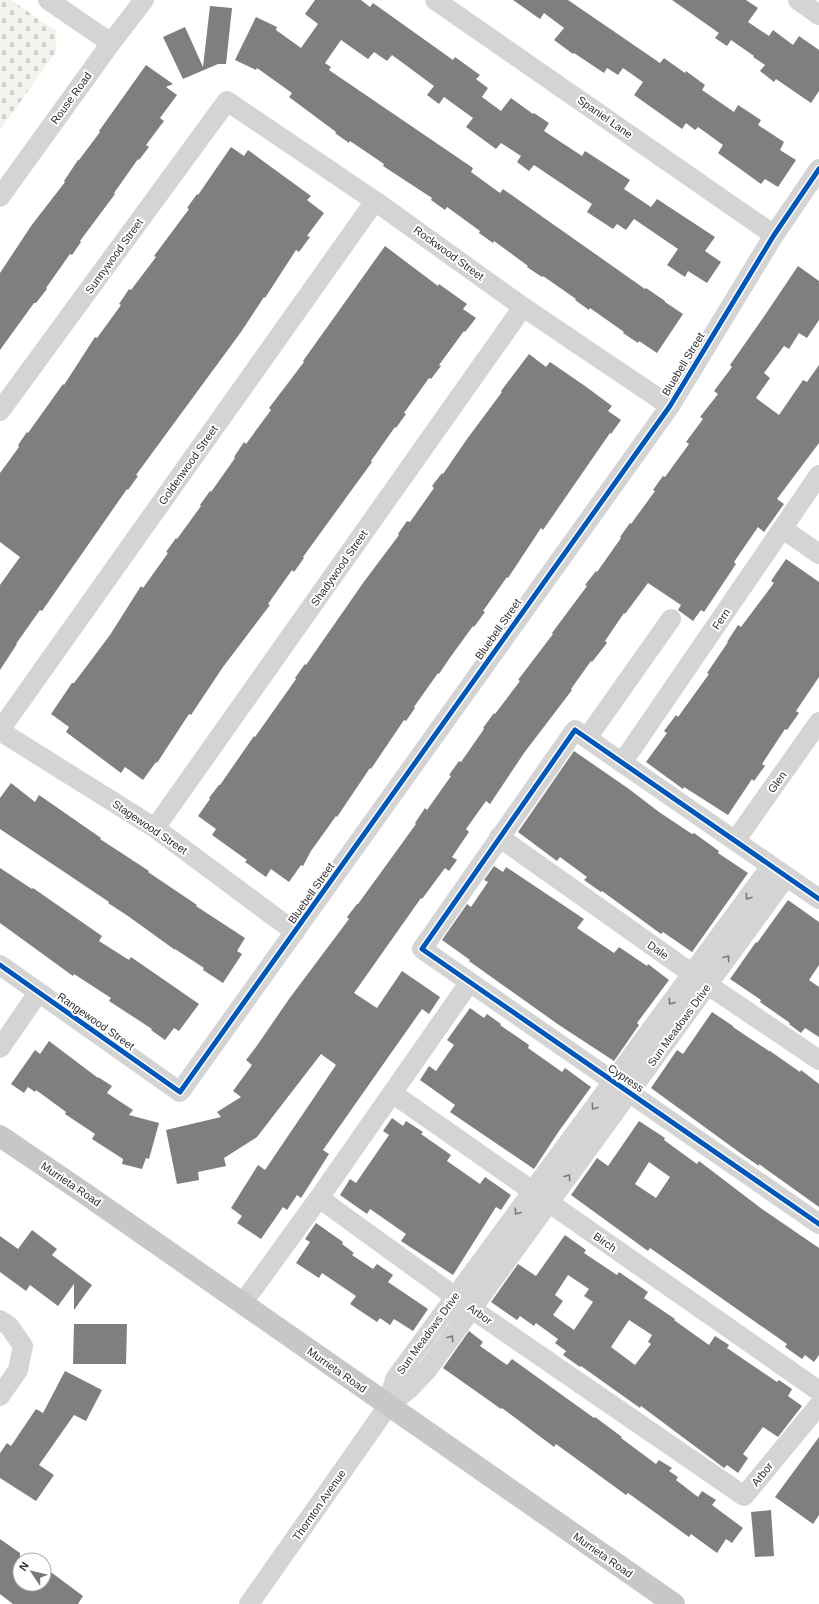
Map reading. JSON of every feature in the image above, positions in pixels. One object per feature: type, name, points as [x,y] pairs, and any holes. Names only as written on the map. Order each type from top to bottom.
[{"type":"main road","name":"Murrieta Road","points":[[0,1136],[674,1604]]},
{"type":"street","points":[[48,0],[111,43]]},
{"type":"street","name":"Rouse Road","points":[[0,197],[111,43],[144,0]]},
{"type":"street","name":"Spaniel Lane","points":[[435,0],[774,235]]},
{"type":"street","points":[[798,0],[819,15]]},
{"type":"street","name":"Rockwood Street","points":[[227,101],[375,201],[523,307],[670,406]]},
{"type":"street","name":"Sunnywood Street","points":[[0,411],[227,101]]},
{"type":"street","name":"Bluebell Street","points":[[180,1092],[670,406],[774,235],[819,169]]},
{"type":"street","name":"Goldenwood Street","points":[[0,730],[375,201]]},
{"type":"street","name":"Shadywood Street","points":[[155,828],[523,307]]},
{"type":"street","name":"Fern","points":[[622,763],[819,475]]},
{"type":"street","points":[[783,529],[819,554]]},
{"type":"street","points":[[587,738],[671,619]]},
{"type":"street","name":"Glen","points":[[735,842],[819,722]]},
{"type":"street","name":"Stagewood Street","points":[[0,730],[155,828],[295,932]]},
{"type":"street","points":[[499,837],[575,730],[819,899]]},
{"type":"street","name":"Cypress","points":[[499,837],[422,949],[819,1224]]},
{"type":"street","name":"Dale","points":[[499,837],[700,979],[819,1060]]},
{"type":"street","name":"Sun Meadows Drive","points":[[388,1406],[409,1389],[428,1370],[629,1093],[700,979],[779,871]]},
{"type":"street","name":"Rangewood Street","points":[[0,966],[180,1092]]},
{"type":"street","name":"Sun Meadows Drive","points":[[388,1406],[395,1379],[455,1296],[613,1081],[700,979]]},
{"type":"street","points":[[242,1304],[469,983]]},
{"type":"street","points":[[0,1048],[38,993]]},
{"type":"street","name":"Birch","points":[[392,1092],[819,1391]]},
{"type":"street","name":"Arbor","points":[[318,1198],[472,1309],[744,1496],[819,1405]]},
{"type":"street","points":[[0,1320],[9,1326],[23,1346],[18,1370],[0,1396]]},
{"type":"street","name":"Thornton Avenue","points":[[249,1604],[388,1406]]},
{"type":"green space","points":[[0,0],[11,0],[56,31],[56,52],[0,130]]},
{"type":"building","points":[[315,0],[361,0],[370,7],[373,3],[453,60],[455,57],[480,75],[476,79],[488,88],[482,97],[501,111],[511,98],[533,114],[534,113],[549,123],[544,131],[582,156],[585,151],[630,180],[624,189],[651,207],[657,199],[715,237],[705,251],[721,262],[707,283],[688,271],[685,277],[667,265],[678,249],[634,219],[626,230],[617,224],[613,229],[587,212],[592,204],[534,165],[529,171],[517,162],[521,156],[501,143],[496,149],[466,127],[473,118],[444,97],[439,104],[427,95],[434,86],[392,55],[387,61],[374,52],[368,59],[341,40],[325,63],[331,67],[329,70],[473,168],[471,172],[500,193],[503,189],[683,314],[657,353],[639,341],[638,343],[623,333],[624,332],[590,308],[589,310],[543,276],[542,277],[527,267],[528,266],[494,241],[493,243],[479,233],[480,231],[447,207],[445,210],[431,200],[432,198],[383,166],[384,164],[350,141],[349,143],[289,97],[292,93],[257,68],[256,70],[235,60],[256,17],[277,27],[276,30],[301,48],[318,24],[305,14]]},
{"type":"building","points":[[513,0],[568,0],[660,63],[664,58],[685,73],[686,71],[705,85],[702,90],[734,112],[738,105],[761,120],[758,125],[784,142],[780,150],[796,160],[778,187],[765,179],[761,184],[718,153],[723,145],[698,127],[695,130],[686,123],[682,129],[634,95],[643,82],[623,68],[618,75],[607,68],[604,73],[574,53],[573,54],[554,40],[564,28],[544,13],[540,19]]},
{"type":"building","points":[[672,0],[746,0],[758,8],[748,22],[769,36],[773,30],[793,45],[799,36],[819,50],[819,91],[811,103],[776,79],[774,82],[760,71],[765,65],[753,57],[754,56],[731,40],[727,46],[715,38],[719,33]]},
{"type":"building","points":[[210,6],[232,8],[226,64],[218,64],[183,79],[163,37],[185,27],[203,67]]},
{"type":"building","points":[[146,65],[173,84],[166,87],[177,95],[160,118],[164,121],[146,145],[149,147],[139,160],[138,159],[114,193],[115,194],[80,241],[81,242],[72,255],[70,254],[46,288],[47,289],[36,303],[34,303],[0,350],[0,273],[31,226],[65,182],[64,181],[78,160],[100,132],[99,131]]},
{"type":"building","points":[[231,147],[244,156],[248,150],[311,196],[307,200],[324,213],[307,236],[310,237],[299,252],[296,250],[265,298],[264,297],[241,332],[136,475],[138,476],[128,490],[127,489],[42,611],[40,610],[0,670],[0,585],[20,557],[0,542],[0,473],[19,447],[18,445],[27,432],[28,433],[63,384],[64,385],[95,337],[97,338],[121,305],[119,304],[129,289],[131,290],[156,257],[154,256],[189,209],[187,208],[197,194],[198,195]]},
{"type":"building","points":[[385,246],[438,286],[439,284],[467,304],[463,309],[476,318],[465,332],[464,331],[439,365],[441,366],[431,379],[429,378],[404,413],[406,414],[396,428],[395,427],[294,572],[292,570],[268,604],[270,605],[223,667],[191,715],[189,714],[157,763],[156,762],[143,780],[125,767],[121,773],[66,732],[69,727],[51,714],[72,683],[74,683],[110,635],[141,586],[143,588],[168,553],[166,552],[235,458],[234,457],[244,442],[246,444],[271,410],[269,408],[304,362],[303,361]]},
{"type":"building","points":[[798,266],[819,281],[819,320],[807,338],[799,333],[789,349],[784,346],[764,373],[770,378],[756,398],[779,415],[803,380],[807,382],[819,365],[819,443],[777,499],[784,504],[764,532],[758,527],[734,562],[736,564],[704,612],[701,610],[693,621],[678,610],[681,605],[648,583],[625,614],[624,613],[605,641],[607,643],[592,662],[591,661],[571,689],[572,690],[524,753],[490,804],[486,801],[466,829],[469,832],[452,857],[457,860],[449,871],[445,868],[422,899],[421,898],[354,993],[377,1008],[402,971],[440,997],[429,1014],[422,1009],[323,1150],[329,1154],[301,1198],[297,1195],[287,1210],[283,1207],[261,1239],[237,1223],[242,1216],[231,1208],[258,1165],[265,1170],[336,1065],[321,1054],[257,1137],[224,1158],[226,1166],[198,1172],[199,1180],[177,1184],[166,1130],[221,1117],[217,1112],[241,1097],[233,1091],[252,1065],[246,1060],[289,999],[349,919],[347,917],[416,824],[415,823],[425,808],[427,810],[451,776],[449,775],[459,761],[461,762],[484,729],[483,728],[520,681],[518,680],[587,586],[585,585],[596,571],[597,572],[630,523],[631,524],[655,491],[653,490],[663,476],[665,477],[689,444],[686,442],[703,419],[700,417],[718,394],[714,391],[732,367],[730,365]]},
{"type":"building","points":[[529,354],[546,367],[550,362],[585,386],[612,406],[608,411],[621,420],[611,434],[610,433],[543,530],[541,528],[508,578],[507,577],[483,611],[485,612],[474,627],[473,626],[439,674],[438,673],[406,721],[404,720],[337,817],[336,816],[311,851],[303,866],[301,865],[289,882],[271,869],[266,877],[245,862],[247,860],[212,835],[216,829],[198,816],[210,799],[209,798],[220,785],[254,736],[255,737],[296,679],[295,678],[305,664],[306,665],[363,583],[399,535],[398,534],[407,521],[410,522],[434,488],[432,486],[442,473],[443,474],[502,392],[501,391]]},
{"type":"building","points":[[786,559],[819,582],[819,677],[796,711],[799,713],[787,730],[785,729],[762,764],[765,766],[754,781],[752,779],[728,815],[684,787],[683,789],[646,762],[667,733],[664,731],[676,715],[678,717],[709,674],[707,673],[738,625],[741,627],[774,583],[771,581]]},
{"type":"building","points":[[574,751],[659,812],[692,834],[694,833],[719,851],[718,853],[748,873],[692,952],[663,932],[661,934],[602,891],[601,892],[584,880],[587,877],[560,857],[557,861],[518,832]]},
{"type":"building","points":[[11,783],[35,802],[39,795],[101,838],[100,839],[149,871],[148,872],[197,905],[196,906],[245,938],[237,951],[242,954],[223,983],[203,970],[204,968],[175,950],[108,903],[109,902],[0,829],[0,798]]},
{"type":"building","points":[[494,866],[503,872],[506,867],[584,919],[577,928],[614,953],[619,947],[647,966],[648,964],[669,980],[637,1023],[639,1025],[614,1061],[559,1025],[442,940],[467,904],[471,907],[488,882],[484,880]]},
{"type":"building","points":[[0,868],[32,889],[33,888],[102,936],[99,941],[129,960],[131,957],[199,1004],[179,1031],[174,1028],[165,1040],[151,1030],[152,1029],[109,1001],[111,998],[74,974],[73,976],[0,923]]},
{"type":"building","points":[[788,900],[819,922],[819,965],[809,980],[819,987],[819,1037],[805,1028],[801,1033],[789,1024],[790,1023],[760,1002],[761,1000],[730,979]]},
{"type":"building","points":[[470,1008],[484,1018],[487,1014],[529,1045],[528,1048],[562,1072],[565,1068],[591,1087],[534,1169],[450,1112],[455,1105],[420,1080],[429,1066],[436,1071],[454,1045],[447,1040]]},
{"type":"building","points":[[712,1012],[800,1072],[801,1070],[819,1084],[819,1207],[759,1164],[759,1166],[743,1155],[651,1088],[677,1050],[683,1054]]},
{"type":"building","points":[[49,1041],[98,1078],[112,1086],[107,1093],[133,1110],[129,1115],[159,1123],[149,1159],[146,1158],[142,1169],[122,1164],[123,1159],[92,1139],[95,1134],[65,1114],[66,1112],[36,1090],[35,1092],[28,1087],[24,1093],[11,1084],[35,1050],[40,1054]]},
{"type":"building","points":[[392,1118],[403,1126],[406,1121],[423,1132],[421,1134],[451,1155],[447,1161],[480,1184],[485,1177],[511,1195],[501,1210],[496,1207],[453,1275],[401,1241],[406,1234],[370,1209],[367,1214],[340,1195],[350,1179],[356,1183],[389,1135],[383,1131]]},
{"type":"building","points":[[639,1121],[665,1138],[664,1140],[697,1164],[699,1161],[762,1209],[819,1248],[819,1355],[814,1362],[805,1355],[802,1359],[785,1347],[787,1344],[650,1248],[648,1251],[571,1195],[597,1158],[608,1166]],"holes":[[[649,1162],[670,1177],[656,1198],[635,1184]]]},
{"type":"building","points":[[316,1223],[343,1242],[342,1244],[354,1253],[352,1255],[373,1269],[377,1264],[393,1275],[388,1282],[428,1309],[413,1331],[394,1319],[390,1325],[380,1318],[377,1322],[350,1304],[356,1296],[322,1273],[319,1278],[296,1263],[310,1242],[305,1239]]},
{"type":"building","points":[[32,1230],[57,1249],[52,1255],[92,1285],[74,1310],[74,1284],[58,1306],[30,1285],[26,1291],[0,1272],[0,1236],[18,1249]]},
{"type":"building","points":[[565,1235],[586,1250],[584,1253],[617,1275],[619,1272],[648,1292],[644,1298],[709,1345],[715,1336],[729,1345],[727,1348],[777,1382],[779,1380],[792,1389],[788,1396],[802,1406],[778,1437],[763,1427],[743,1454],[748,1458],[738,1473],[727,1465],[724,1468],[641,1406],[640,1408],[563,1355],[566,1351],[555,1343],[558,1339],[536,1323],[534,1326],[520,1316],[517,1320],[491,1302],[518,1264],[536,1276]],"holes":[[[568,1275],[589,1289],[584,1296],[593,1302],[574,1330],[553,1315],[563,1301],[555,1295]],[[629,1320],[652,1335],[648,1342],[651,1344],[635,1365],[611,1347]]]},
{"type":"building","points":[[74,1324],[127,1324],[126,1364],[73,1364]]},
{"type":"building","points":[[469,1331],[483,1342],[480,1346],[507,1365],[512,1359],[594,1418],[595,1417],[656,1464],[659,1460],[672,1468],[669,1471],[678,1477],[676,1480],[698,1497],[702,1491],[716,1500],[712,1505],[743,1528],[732,1543],[726,1539],[717,1553],[691,1534],[689,1537],[628,1493],[626,1495],[556,1444],[554,1447],[502,1408],[501,1409],[443,1368]]},
{"type":"building","points":[[65,1371],[102,1390],[86,1421],[74,1415],[39,1465],[54,1475],[36,1501],[0,1478],[0,1453],[7,1443],[11,1446],[36,1409],[43,1413]]},
{"type":"building","points":[[819,1437],[819,1515],[813,1524],[775,1497]]},
{"type":"building","points":[[771,1510],[774,1556],[755,1557],[751,1512]]},
{"type":"building","points":[[0,1539],[19,1552],[12,1552],[12,1592],[52,1592],[52,1573],[83,1596],[78,1604],[13,1604],[0,1594]]},
{"type":"cycle path","points":[[0,965],[180,1092],[670,406],[774,235],[819,169]]},
{"type":"cycle path","points":[[819,899],[575,730],[422,949],[819,1224]]}]
